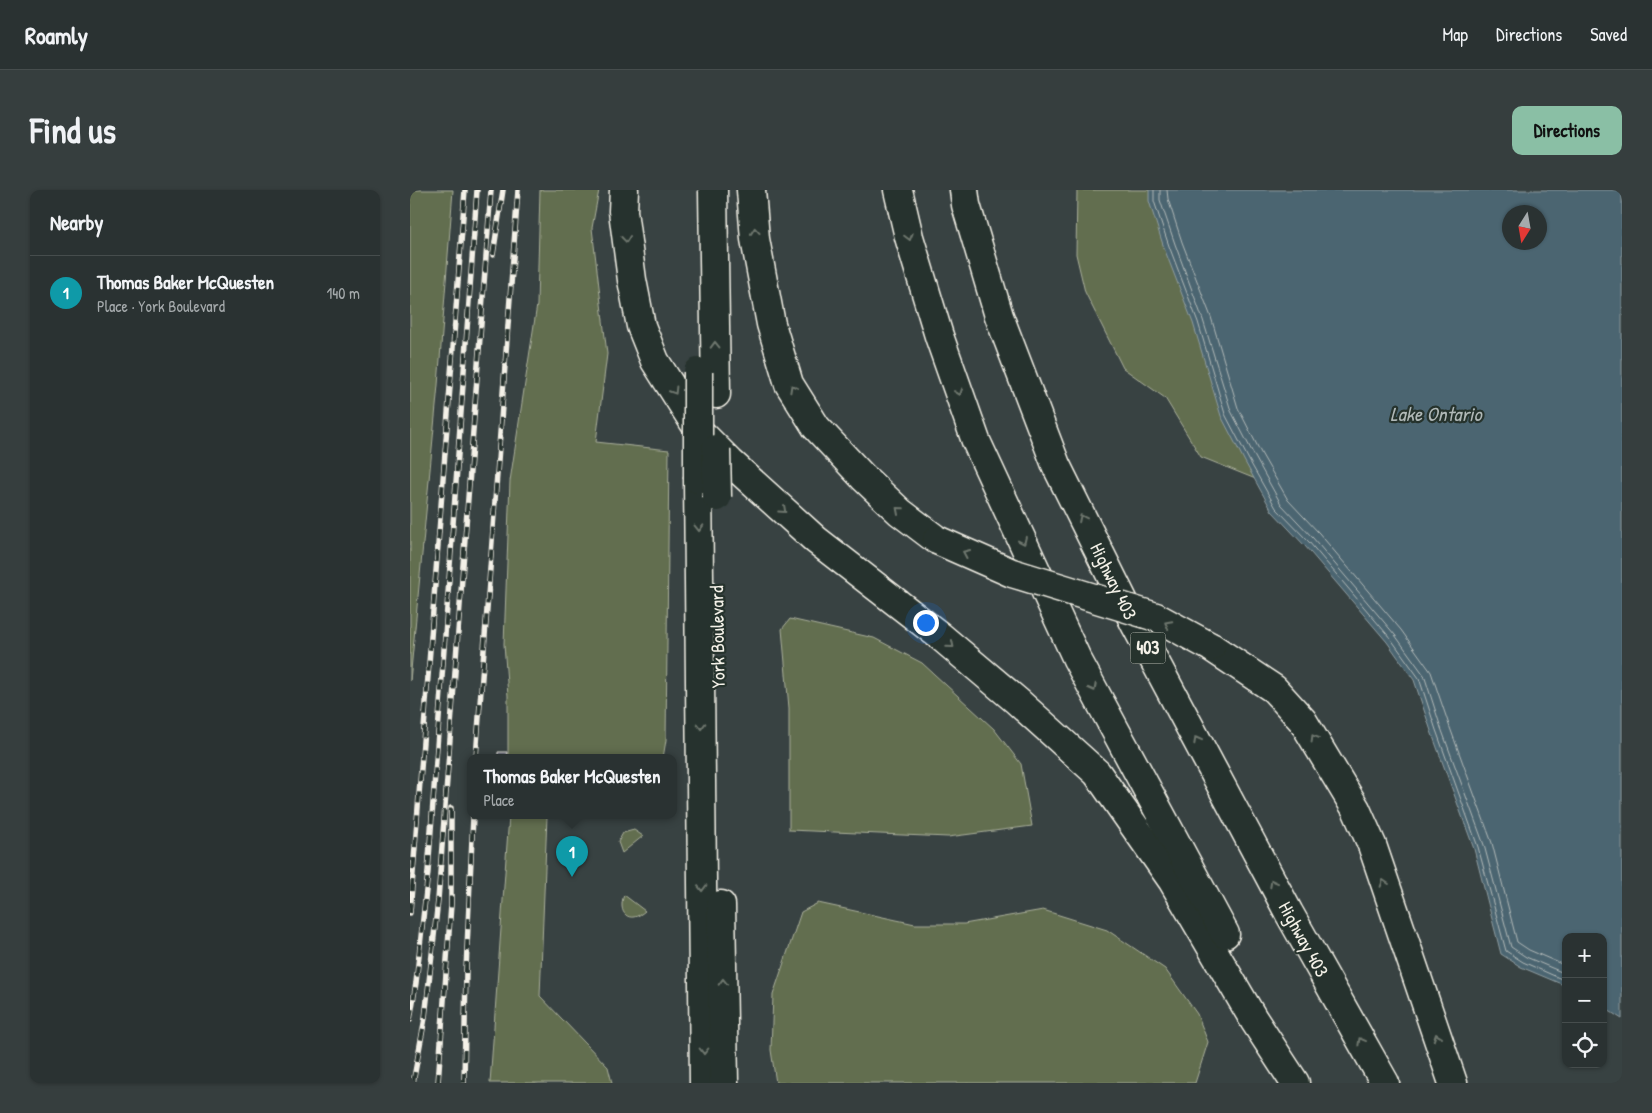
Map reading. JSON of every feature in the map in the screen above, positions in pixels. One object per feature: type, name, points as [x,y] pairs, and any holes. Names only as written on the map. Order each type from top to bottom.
[{"type":"main road","points":[[624,190],[624,221],[632,280],[641,326],[655,361],[700,432],[730,462],[816,540],[940,636],[1017,701],[1097,773],[1172,880],[1254,1020],[1295,1083]]},
{"type":"main road","name":"York Boulevard","points":[[695,190],[698,372],[717,656],[724,1083]]},
{"type":"main road","name":"York Boulevard","points":[[704,1083],[707,488],[716,394],[713,190]]},
{"type":"main road","points":[[751,190],[755,239],[771,324],[790,384],[816,427],[863,477],[900,512],[937,540],[1012,574],[1156,617],[1211,647],[1274,689],[1303,720],[1356,809],[1372,845],[1453,1083]]},
{"type":"main road","points":[[898,190],[909,237],[939,336],[980,450],[1077,659],[1307,1083]]},
{"type":"main road","name":"Highway 403","points":[[964,190],[966,205],[999,316],[1056,465],[1164,678],[1289,913],[1385,1083]]},
{"type":"green space","points":[[410,190],[453,190],[438,385],[410,681]]},
{"type":"green space","points":[[540,190],[599,190],[592,228],[607,354],[596,442],[669,450],[666,740],[664,754],[508,754],[508,696],[504,644],[510,481],[537,305]]},
{"type":"green space","points":[[1077,190],[1149,190],[1268,484],[1201,457],[1165,398],[1123,368],[1085,292],[1076,254]]},
{"type":"green space","points":[[790,619],[874,638],[922,663],[994,729],[1021,764],[1032,826],[948,837],[789,830],[789,708],[782,629]]},
{"type":"green space","points":[[509,819],[547,819],[540,996],[608,1067],[612,1083],[490,1083]]},
{"type":"green space","points":[[634,830],[643,836],[622,853],[618,842],[623,833]]},
{"type":"green space","points":[[624,895],[645,911],[634,917],[626,915],[622,907]]},
{"type":"green space","points":[[818,903],[915,924],[964,924],[1043,910],[1107,930],[1165,969],[1197,1014],[1208,1042],[1195,1083],[776,1083],[771,1050],[773,995],[801,912]]},
{"type":"water","name":"Lake Ontario","points":[[1149,190],[1622,190],[1622,1019],[1607,1010],[1607,933],[1562,933],[1562,984],[1521,967],[1501,954],[1474,849],[1414,680],[1387,642],[1305,546],[1272,511],[1221,416],[1193,323],[1164,248],[1149,201]]},
{"type":"building","points":[[498,752],[507,752],[507,754],[498,754]]},
{"type":"railway","points":[[410,913],[465,190]]},
{"type":"railway","points":[[410,1020],[428,872],[477,190]]},
{"type":"railway","points":[[413,1083],[425,1018],[438,900],[491,190]]},
{"type":"railway","points":[[493,255],[503,190]]},
{"type":"railway","points":[[476,754],[518,190]]},
{"type":"railway","points":[[438,1083],[451,905],[451,808]]},
{"type":"railway","points":[[464,1083],[466,970],[473,819]]},
{"type":"place","name":"Thomas Baker McQuesten","points":[[572,877]]}]
